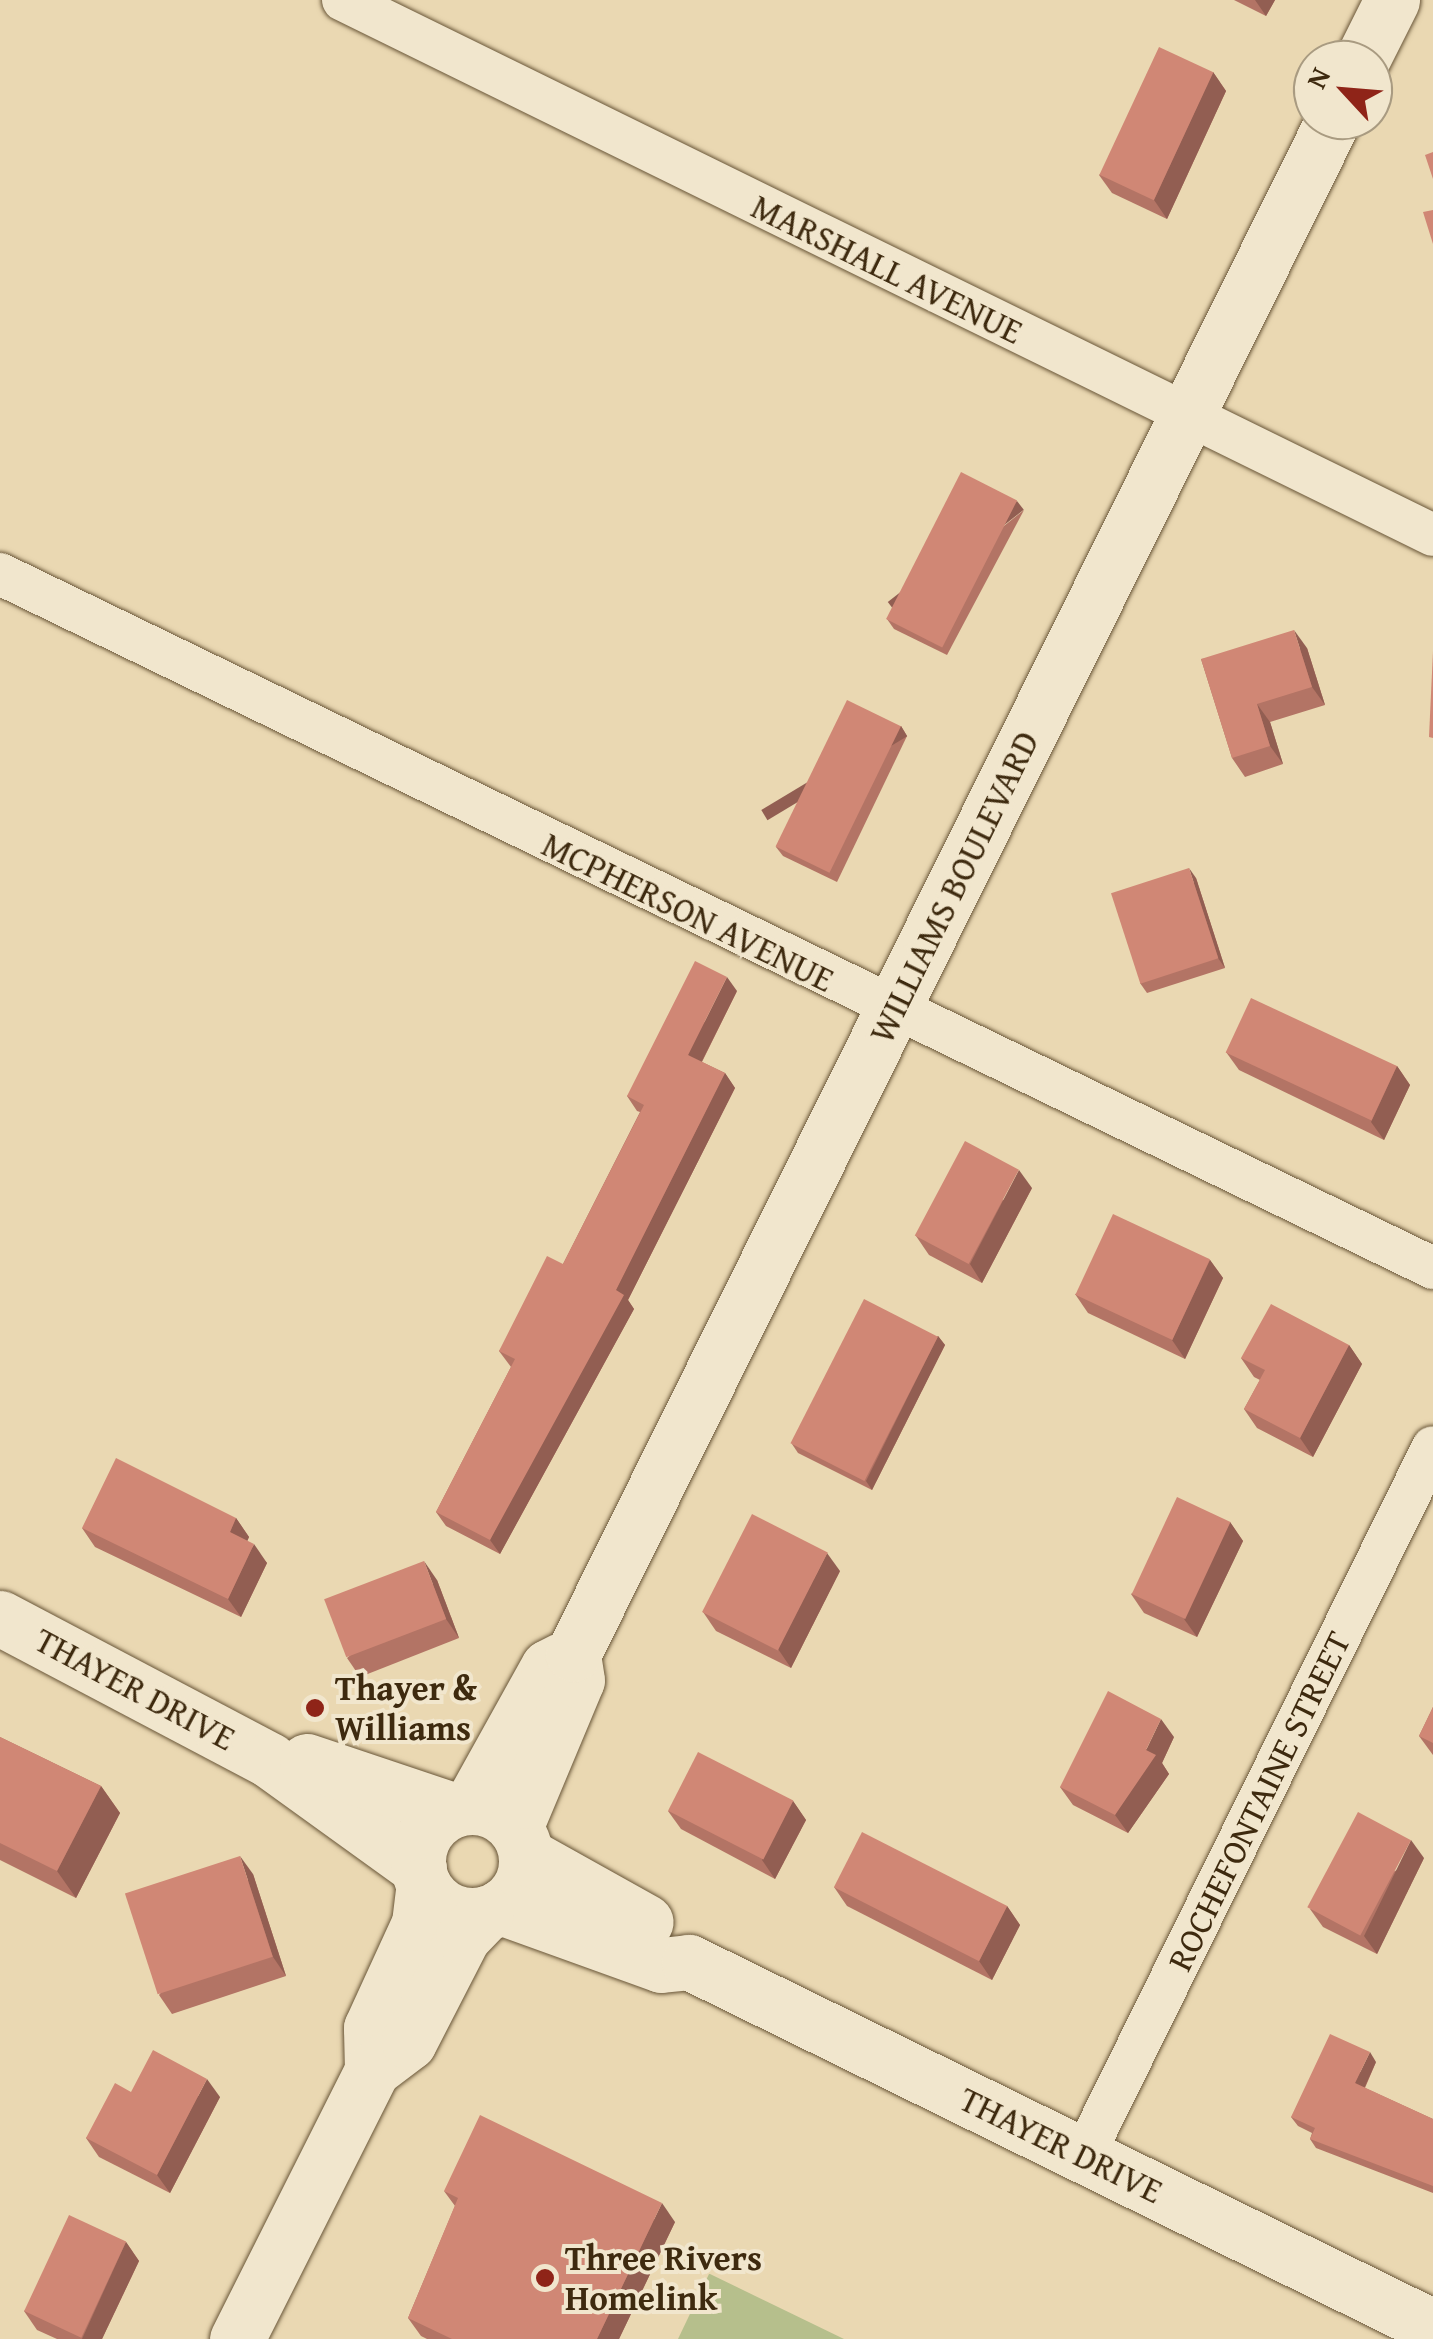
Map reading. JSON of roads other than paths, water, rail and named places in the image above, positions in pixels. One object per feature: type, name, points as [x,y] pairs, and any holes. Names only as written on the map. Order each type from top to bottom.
[{"type":"street","name":"MARSHALL AVENUE","points":[[343,0],[1433,535]]},
{"type":"street","points":[[1372,40],[1392,0]]},
{"type":"street","name":"WILLIAMS BOULEVARD","points":[[491,1825],[548,1667],[573,1654],[1323,140]]},
{"type":"street","name":"MCPHERSON AVENUE","points":[[0,574],[892,1012],[1433,1268]]},
{"type":"street","name":"ROCHEFONTAINE STREET","points":[[1084,2155],[1433,1447]]},
{"type":"street","name":"THAYER DRIVE","points":[[0,1618],[270,1760],[295,1787],[422,1876]]},
{"type":"street","name":"THAYER DRIVE","points":[[270,1760],[310,1761],[491,1825],[677,1937],[689,1962]]},
{"type":"street","points":[[237,2339],[372,2070],[409,2042],[463,1937],[523,1878],[491,1825],[426,1834],[420,1923],[371,2028],[372,2070]]},
{"type":"street","points":[[422,1876],[450,1910],[493,1910]]},
{"type":"street","name":"THAYER DRIVE","points":[[493,1910],[661,1965],[689,1962],[1433,2327]]},
{"type":"place","name":"Thayer & Williams","points":[[315,1708]]},
{"type":"place","name":"Three Rivers Homelink","points":[[545,2278]]}]
